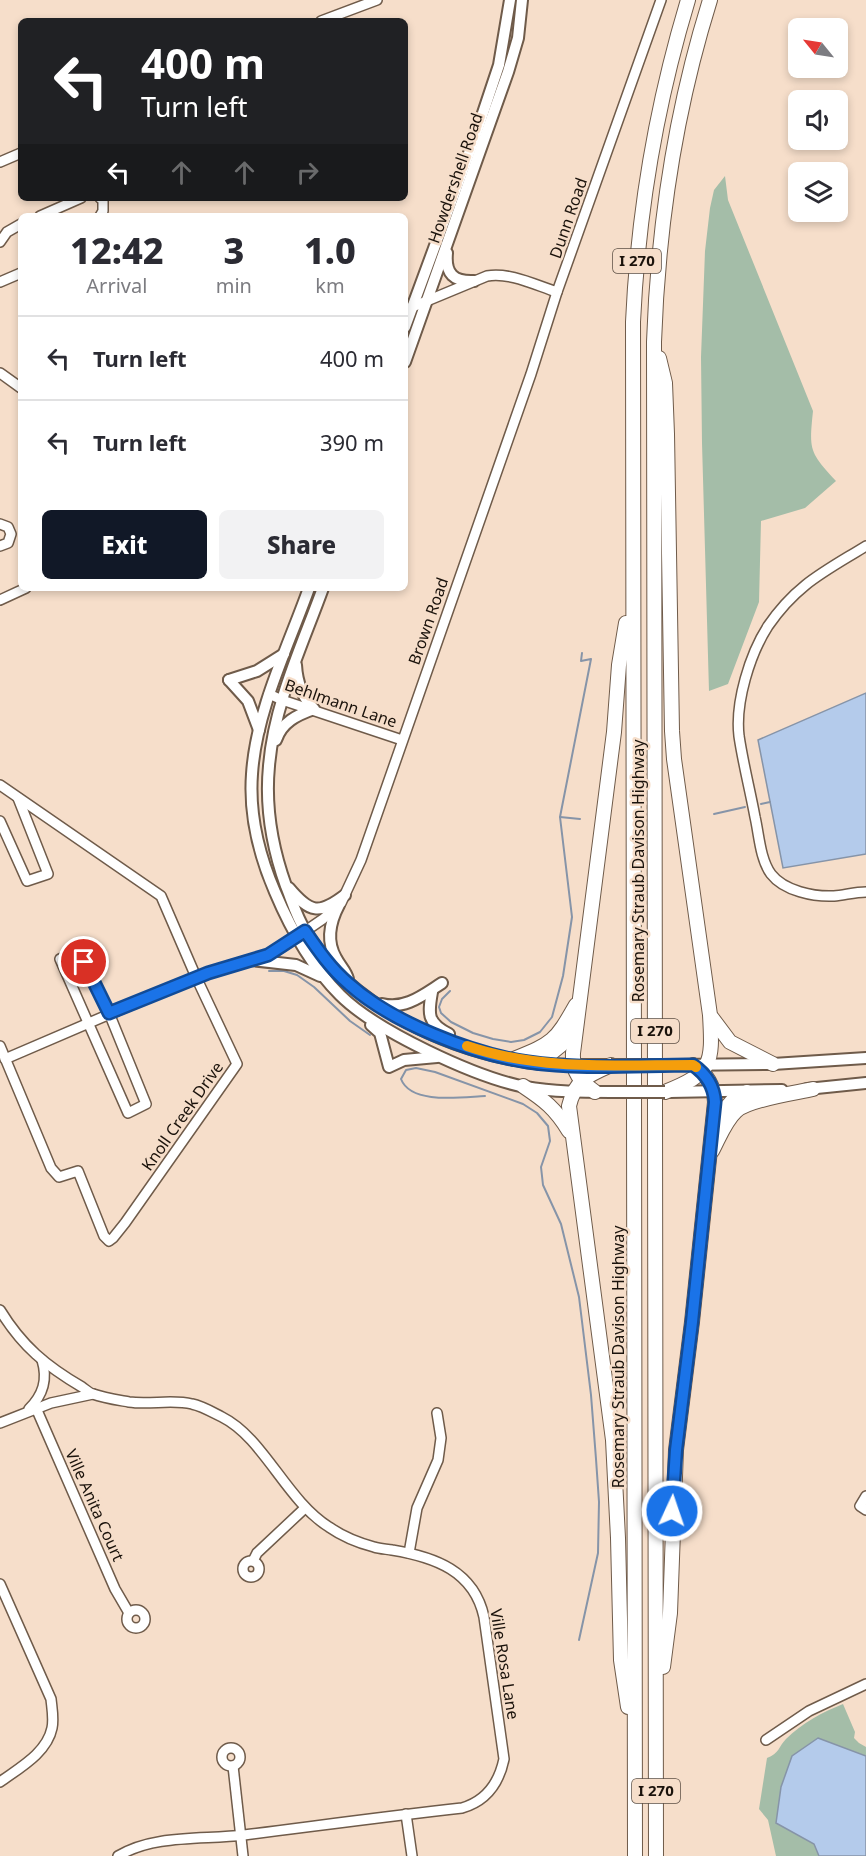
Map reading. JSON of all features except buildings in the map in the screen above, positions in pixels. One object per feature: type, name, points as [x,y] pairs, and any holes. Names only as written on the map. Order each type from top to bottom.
[{"type":"highway","name":"Rosemary Straub Davison Highway","points":[[635,1856],[632,363],[638,240],[657,117],[687,0]]},
{"type":"highway","name":"Rosemary Straub Davison Highway","points":[[656,1856],[654,337],[658,256],[668,175],[684,95],[710,0]]},
{"type":"highway","points":[[654,337],[665,382],[670,700],[674,759],[710,1015],[711,1053],[700,1067],[696,1078],[673,1090]]},
{"type":"highway","points":[[577,1086],[577,1076],[573,1065],[576,1023],[614,732],[619,665],[633,585]]},
{"type":"highway","points":[[514,1059],[548,1045],[557,1037],[580,998]]},
{"type":"highway","points":[[710,1015],[730,1042],[772,1064]]},
{"type":"highway","points":[[539,1063],[561,1045],[576,1023]]},
{"type":"highway","points":[[611,1065],[586,1076],[577,1086],[569,1106],[571,1135],[613,1440],[618,1517],[621,1660],[635,1759]]},
{"type":"highway","points":[[656,1725],[670,1613],[676,1450],[715,1102],[711,1084],[700,1067]]},
{"type":"highway","points":[[523,1086],[555,1110],[571,1135]]},
{"type":"highway","points":[[577,1086],[595,1092]]},
{"type":"highway","points":[[708,1159],[729,1119],[742,1106],[759,1100],[813,1089]]},
{"type":"highway","points":[[712,1125],[732,1101],[747,1092]]},
{"type":"main road","name":"Howdershell Road","points":[[409,309],[475,137],[499,65],[510,0]]},
{"type":"main road","name":"Howdershell Road","points":[[408,354],[508,72],[518,38],[522,0]]},
{"type":"main road","points":[[449,242],[447,265],[452,276],[464,281],[474,281]]},
{"type":"main road","points":[[308,591],[269,694],[252,773],[255,828],[268,877],[328,981],[340,996],[362,1013],[446,1058],[500,1080],[523,1086],[577,1086]]},
{"type":"main road","points":[[322,591],[282,700],[270,754],[267,798],[273,841],[300,934],[350,985],[371,1001],[433,1034],[487,1052],[539,1063],[700,1067],[866,1058]]},
{"type":"main road","points":[[260,730],[248,701],[229,680],[257,671],[285,653]]},
{"type":"main road","points":[[270,754],[278,734],[286,723],[296,715],[314,709],[306,701],[299,686],[296,662]]},
{"type":"main road","points":[[285,882],[300,900],[313,909],[328,907],[345,895]]},
{"type":"main road","points":[[339,905],[331,926],[331,947],[336,959],[346,972],[350,985]]},
{"type":"main road","points":[[251,960],[296,964],[328,981]]},
{"type":"main road","points":[[371,1001],[391,1006],[403,1005],[442,983]]},
{"type":"main road","points":[[432,992],[429,1008],[431,1021],[437,1029],[474,1044],[487,1052]]},
{"type":"main road","points":[[362,1013],[380,1033],[389,1067],[413,1058],[446,1058]]},
{"type":"main road","points":[[595,1092],[673,1090],[747,1092],[813,1089],[866,1083]]},
{"type":"street","points":[[329,18],[376,0]]},
{"type":"street","name":"Dunn Road","points":[[557,292],[661,0]]},
{"type":"street","points":[[0,162],[18,154]]},
{"type":"street","points":[[47,213],[74,201]]},
{"type":"street","points":[[0,242],[7,232],[18,226]]},
{"type":"street","points":[[0,282],[18,274]]},
{"type":"street","points":[[409,309],[487,276],[505,275],[557,292]]},
{"type":"street","name":"Brown Road","points":[[5,1059],[196,977],[268,955],[339,905],[361,860],[557,292]]},
{"type":"street","points":[[0,373],[18,386]]},
{"type":"street","points":[[0,524],[8,527],[11,537],[8,543],[0,546]]},
{"type":"street","points":[[866,546],[811,578],[786,602],[767,628],[755,651],[747,676],[741,704],[739,734],[763,855],[771,874],[785,885],[800,892],[834,896],[866,892]]},
{"type":"street","points":[[0,600],[20,591]]},
{"type":"street","name":"Behlmann Lane","points":[[269,694],[402,740]]},
{"type":"street","name":"Knoll Creek Drive","points":[[0,785],[161,896],[237,1064],[130,1216],[109,1241],[104,1236],[78,1172],[59,1177],[51,1167],[5,1059]]},
{"type":"street","points":[[0,821],[27,881],[48,874],[18,798]]},
{"type":"street","points":[[79,950],[109,1013],[146,1104],[128,1113],[87,1023],[60,959],[79,950]]},
{"type":"street","points":[[0,1046],[5,1059]]},
{"type":"street","name":"Ville Rosa Lane","points":[[0,1310],[22,1341],[42,1360],[69,1381],[93,1394],[129,1402],[193,1404],[225,1419],[252,1443],[305,1508],[328,1527],[375,1548],[424,1557],[452,1569],[465,1580],[481,1604],[487,1630],[504,1759],[495,1784],[478,1802],[462,1809],[160,1842],[129,1850],[118,1856]]},
{"type":"street","points":[[26,1412],[40,1397],[44,1386],[46,1377],[42,1360]]},
{"type":"street","points":[[0,1423],[36,1408],[93,1394]]},
{"type":"street","name":"Ville Anita Court","points":[[36,1408],[115,1589],[129,1613]]},
{"type":"street","points":[[408,1553],[417,1509],[438,1460],[441,1438],[437,1413]]},
{"type":"street","points":[[866,1496],[860,1506],[866,1510]]},
{"type":"street","points":[[252,1561],[256,1553],[305,1508]]},
{"type":"street","points":[[0,1584],[51,1700],[53,1718],[44,1747],[0,1782]]},
{"type":"street","points":[[766,1740],[808,1711],[866,1683]]},
{"type":"street","points":[[233,1766],[243,1856]]},
{"type":"street","points":[[406,1814],[412,1856]]},
{"type":"green space","points":[[725,176],[728,200],[813,411],[811,443],[813,450],[820,463],[836,481],[805,508],[761,521],[759,602],[728,684],[709,691],[701,357],[705,251],[710,208],[714,190]]},
{"type":"green space","points":[[843,1704],[855,1732],[854,1738],[866,1747],[866,1756],[818,1738],[776,1823],[814,1844],[819,1856],[776,1856],[768,1820],[759,1809],[767,1758],[806,1723]]},
{"type":"water","points":[[866,693],[866,854],[783,868],[758,740]]},
{"type":"water","points":[[818,1738],[866,1756],[866,1856],[819,1856],[814,1844],[776,1823],[781,1787],[792,1756]]},
{"type":"waterway","points":[[450,991],[442,999],[439,1007],[441,1013],[451,1022],[473,1033],[493,1039],[511,1042],[524,1040],[540,1032],[552,1017],[563,976],[572,917],[560,817],[591,659],[581,661],[582,653]]},
{"type":"waterway","points":[[761,804],[770,802]]},
{"type":"waterway","points":[[714,814],[745,807]]},
{"type":"waterway","points":[[560,817],[580,819]]},
{"type":"waterway","points":[[269,971],[284,971],[297,975],[314,987],[350,1021],[370,1035]]},
{"type":"waterway","points":[[485,1096],[451,1098],[426,1096],[415,1093],[401,1079],[406,1070],[416,1068],[435,1072],[523,1104],[537,1113],[548,1126],[550,1141],[541,1167],[543,1185],[561,1224],[579,1297],[591,1395],[599,1502],[598,1553],[579,1640]]},
{"type":"slow traffic","points":[[467,1046],[514,1059],[544,1064],[693,1065],[696,1067]]},
{"type":"route","points":[[84,962],[109,1013],[208,973],[268,955],[305,931],[326,961],[350,985],[376,1004],[410,1023],[458,1043],[501,1057],[544,1064],[693,1065],[702,1071],[711,1084],[715,1102],[676,1450],[672,1511]]}]
